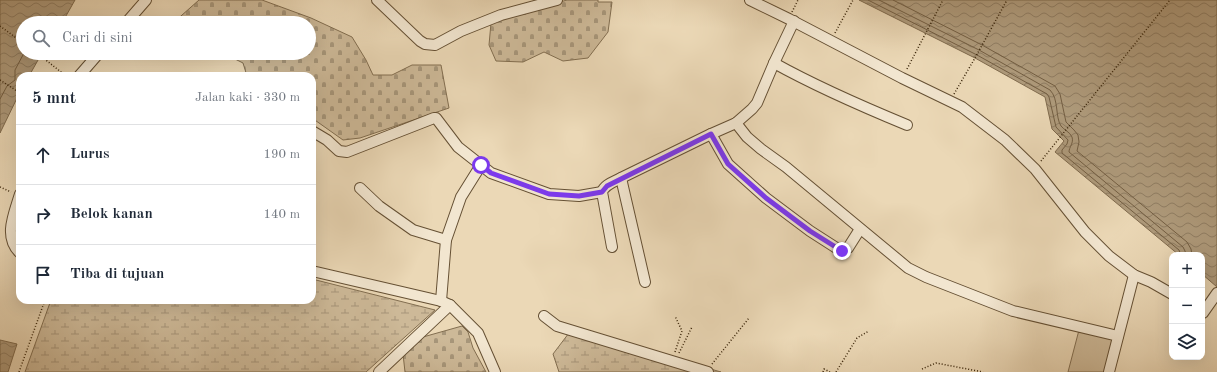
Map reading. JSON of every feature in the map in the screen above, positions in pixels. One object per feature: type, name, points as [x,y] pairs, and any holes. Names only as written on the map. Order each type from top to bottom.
[{"type":"street","points":[[132,16],[146,0]]},
{"type":"street","points":[[377,0],[425,44],[435,45],[501,15],[557,0]]},
{"type":"street","points":[[750,0],[832,40],[902,78],[962,107],[1005,140],[1035,169],[1084,232],[1109,256],[1134,275],[1151,282],[1169,292]]},
{"type":"street","points":[[316,134],[339,151],[347,152],[436,118],[458,147],[491,173],[549,194],[579,196],[602,192],[607,186],[622,178],[736,123],[752,109],[757,103],[791,20]]},
{"type":"street","points":[[82,72],[93,60]]},
{"type":"street","points":[[774,63],[803,79],[860,106],[907,124]]},
{"type":"street","points":[[736,123],[747,137],[761,149],[786,167],[908,268],[926,277],[1013,311],[1118,336]]},
{"type":"street","points":[[711,134],[728,164],[739,174],[766,198],[810,231],[838,249],[842,251],[848,248],[860,229]]},
{"type":"street","points":[[379,372],[445,303],[446,240],[461,197],[481,165]]},
{"type":"street","points":[[622,178],[645,282]]},
{"type":"street","points":[[360,188],[379,206],[413,230],[446,240]]},
{"type":"street","points":[[602,192],[612,247]]},
{"type":"street","points":[[16,208],[10,233],[11,240],[16,250]]},
{"type":"street","points":[[316,272],[445,303],[478,333],[495,372]]},
{"type":"street","points":[[1109,372],[1134,275]]},
{"type":"street","points":[[1205,312],[1216,297]]},
{"type":"street","points":[[544,316],[557,326],[707,372]]},
{"type":"path","points":[[791,20],[798,0]]},
{"type":"path","points":[[832,40],[853,0]]},
{"type":"path","points":[[902,78],[943,0]]},
{"type":"path","points":[[950,100],[1007,0]]},
{"type":"path","points":[[1035,169],[1170,0]]},
{"type":"path","points":[[0,26],[16,38]]},
{"type":"path","points":[[45,60],[61,72]]},
{"type":"path","points":[[0,80],[16,90]]},
{"type":"path","points":[[0,187],[16,193]]},
{"type":"path","points":[[19,372],[44,304]]},
{"type":"path","points":[[673,361],[682,331],[674,316]]},
{"type":"path","points":[[707,372],[749,318]]},
{"type":"path","points":[[673,361],[692,327]]},
{"type":"path","points":[[836,372],[857,338],[869,331]]},
{"type":"path","points":[[922,369],[936,363],[983,372]]},
{"type":"path","points":[[823,372],[824,369],[830,372]]},
{"type":"green space","points":[[199,0],[262,0],[306,16],[181,16]]},
{"type":"green space","points":[[567,0],[598,0],[598,2],[612,2],[608,32],[588,58],[563,61],[544,52],[523,62],[496,61],[489,45],[491,23],[506,17]]},
{"type":"green space","points":[[316,20],[352,37],[373,75],[392,75],[412,65],[441,65],[449,108],[360,138],[343,140],[316,121],[316,72],[246,72],[243,63],[237,60],[316,60]]},
{"type":"green space","points":[[316,280],[435,310],[366,372],[25,372],[50,304],[316,304]]},
{"type":"green space","points":[[462,326],[468,332],[473,348],[486,372],[405,372],[403,354],[423,337]]},
{"type":"green space","points":[[572,329],[721,372],[559,372],[553,354]]},
{"type":"green space","points":[[1079,330],[1114,339],[1106,372],[1068,372]]},
{"type":"water","points":[[0,0],[75,0],[66,16],[16,16],[16,60],[38,60],[31,72],[16,72],[16,100],[0,133]]},
{"type":"water","points":[[859,0],[1217,0],[1217,287],[1205,277],[1205,252],[1175,252],[1055,152],[1064,141],[1052,129],[1045,97],[975,58]]},
{"type":"water","points":[[0,340],[17,344],[8,372],[0,372]]},
{"type":"route","points":[[481,165],[491,173],[529,188],[549,194],[579,196],[602,192],[607,186],[711,134],[728,164],[766,198],[810,231],[842,251]]}]
